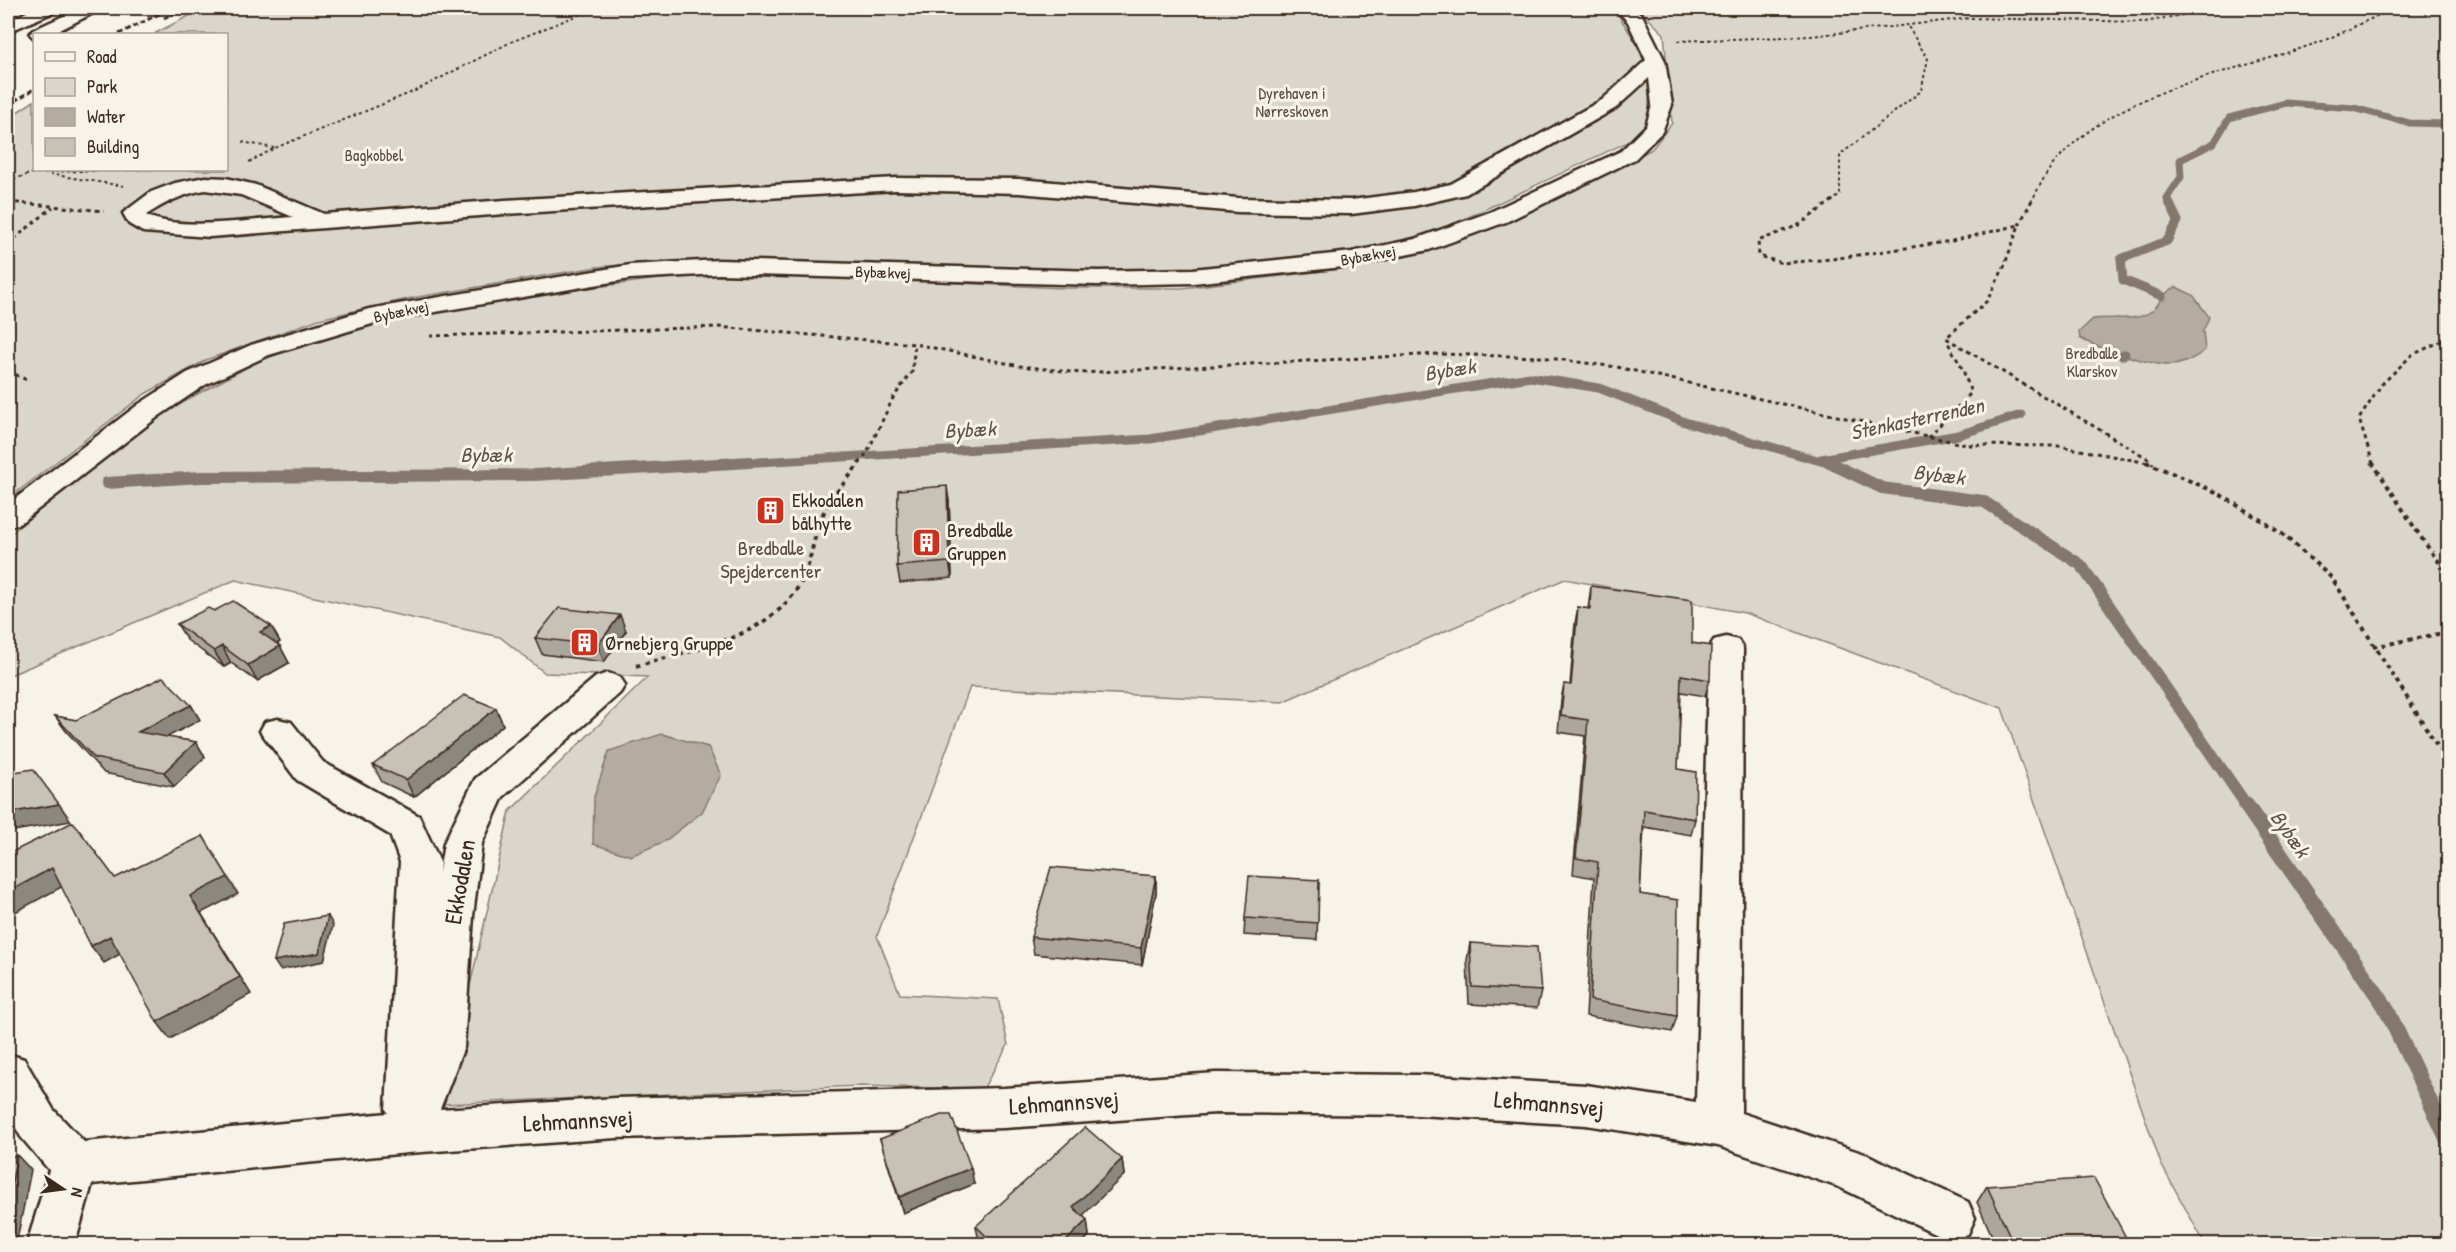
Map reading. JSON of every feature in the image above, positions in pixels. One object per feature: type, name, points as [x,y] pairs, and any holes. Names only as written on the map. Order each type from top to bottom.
[{"type":"street","points":[[8,27],[48,8]]},
{"type":"street","points":[[41,33],[94,8]]},
{"type":"street","points":[[1610,104],[1662,105],[1653,52],[1636,19],[1623,8]]},
{"type":"street","points":[[318,220],[257,191],[220,183],[201,184],[167,193],[134,213],[138,219],[152,227],[210,231],[318,220],[896,184],[1019,186],[1238,205],[1352,207],[1414,199],[1458,189],[1610,104],[1653,52]]},
{"type":"street","name":"Bybækvej","points":[[8,518],[149,410],[196,379],[260,350],[378,314],[630,272],[696,268],[1098,278],[1193,276],[1352,259],[1421,245],[1498,217],[1628,155],[1655,128],[1662,105]]},
{"type":"street","points":[[1718,1126],[1726,648]]},
{"type":"street","name":"Ekkodalen","points":[[408,1132],[442,1047],[453,916],[463,843],[488,789],[608,685]]},
{"type":"street","points":[[278,731],[310,771],[406,826],[420,862],[408,1132]]},
{"type":"street","points":[[8,1073],[37,1123],[74,1165],[51,1245]]},
{"type":"street","name":"Lehmannsvej","points":[[74,1165],[145,1156],[408,1132],[616,1118],[1004,1108],[1216,1093],[1418,1095],[1575,1104],[1718,1126],[1851,1170],[1951,1218]]},
{"type":"path","points":[[220,183],[239,167],[275,148],[416,91],[511,42],[596,8]]},
{"type":"path","points":[[1653,52],[1970,18],[2145,22],[2199,14],[2220,8]]},
{"type":"path","points":[[1946,338],[1987,301],[2004,267],[2019,225],[2053,166],[2085,135],[2153,98],[2213,75],[2337,36],[2386,10],[2404,8]]},
{"type":"path","points":[[1907,25],[1928,59],[1921,91],[1840,155],[1840,195],[1799,225],[1758,241],[1759,256],[1782,263],[1832,259],[1952,241],[2019,225]]},
{"type":"path","points":[[242,142],[275,148]]},
{"type":"path","points":[[8,181],[36,172],[88,171]]},
{"type":"path","points":[[36,172],[167,193]]},
{"type":"path","points":[[8,202],[134,213]]},
{"type":"path","points":[[8,244],[54,206]]},
{"type":"path","points":[[428,336],[718,327],[915,344],[1020,366],[1080,373],[1439,354],[1540,357],[1648,373],[1891,430],[1967,445],[2060,446],[2155,464]]},
{"type":"path","points":[[1927,437],[1971,393],[1963,370],[1946,338]]},
{"type":"path","points":[[1946,338],[2023,388],[2099,426],[2155,464],[2216,492],[2280,532],[2332,578],[2373,647],[2448,763]]},
{"type":"path","points":[[2448,338],[2412,355],[2382,384],[2359,419],[2372,461],[2424,544],[2448,573]]},
{"type":"path","points":[[608,685],[637,666],[728,639],[763,621],[783,605],[800,585],[813,555],[821,518],[868,451],[893,398],[912,372],[915,344]]},
{"type":"path","points":[[8,371],[27,380]]},
{"type":"path","points":[[2373,647],[2448,633]]},
{"type":"green space","name":"Bagkobbel","points":[[204,8],[1609,8],[1619,16],[1639,47],[1650,83],[1648,121],[1634,139],[1456,223],[1389,245],[1309,257],[1152,272],[676,261],[597,267],[412,298],[319,319],[206,360],[145,394],[8,499],[8,118],[33,102],[33,171],[228,171],[228,33],[156,33]]},
{"type":"green space","name":"Bredballe Klarskov","points":[[1638,8],[2448,8],[2448,1244],[2205,1244],[2161,1164],[2002,708],[1745,613],[1565,579],[1282,702],[970,687],[877,936],[900,994],[998,999],[1008,1045],[983,1089],[859,1086],[443,1104],[510,811],[648,677],[545,673],[500,637],[235,580],[8,676],[8,536],[121,441],[192,397],[255,363],[313,340],[386,320],[475,303],[696,274],[789,275],[1062,288],[1182,288],[1332,270],[1387,260],[1476,232],[1652,149],[1672,123],[1664,34]]},
{"type":"water","points":[[2176,287],[2193,295],[2209,317],[2203,331],[2205,350],[2193,358],[2179,364],[2162,364],[2124,355],[2080,338],[2079,332],[2093,319],[2132,318],[2147,314],[2168,291]]},
{"type":"water","points":[[662,734],[708,747],[721,775],[702,812],[665,841],[631,856],[593,844],[594,797],[609,751]]},
{"type":"building","name":"Bredballe Gruppen","points":[[947,486],[949,562],[897,566],[898,490]]},
{"type":"building","points":[[1591,586],[1692,600],[1692,643],[1711,646],[1710,680],[1681,675],[1678,769],[1696,772],[1695,819],[1644,810],[1640,894],[1678,900],[1677,1016],[1590,1000],[1598,862],[1576,858],[1588,720],[1561,716],[1564,684],[1571,685],[1578,607],[1590,609]]},
{"type":"building","points":[[233,601],[271,626],[260,632],[280,646],[248,665],[222,646],[214,651],[177,624],[208,608],[214,611]]},
{"type":"building","points":[[559,608],[620,615],[598,645],[535,638]]},
{"type":"building","points":[[163,677],[191,705],[138,732],[196,742],[164,772],[94,758],[55,716],[76,720]]},
{"type":"building","points":[[464,695],[496,708],[406,780],[373,765]]},
{"type":"building","points":[[33,769],[59,804],[8,813],[8,773]]},
{"type":"building","points":[[73,822],[115,878],[203,836],[228,877],[190,896],[240,977],[157,1022],[110,936],[91,946],[52,868],[8,892],[8,854]]},
{"type":"building","points":[[1051,867],[1156,876],[1141,948],[1031,937]]},
{"type":"building","points":[[1249,876],[1319,880],[1318,923],[1245,918]]},
{"type":"building","points":[[328,916],[319,953],[274,961],[284,924]]},
{"type":"building","points":[[1470,943],[1537,947],[1541,991],[1472,987]]},
{"type":"building","points":[[941,1115],[951,1115],[971,1168],[899,1197],[880,1139]]},
{"type":"building","points":[[1085,1127],[1122,1159],[1073,1207],[1087,1220],[1062,1245],[995,1245],[976,1226]]},
{"type":"building","points":[[17,1155],[8,1201],[8,1158]]},
{"type":"building","points":[[2094,1178],[2130,1245],[2014,1245],[1987,1186]]},
{"type":"waterway","name":"Stenkasterrenden","points":[[2168,200],[2167,198],[2181,177],[2180,160],[2214,143],[2229,118],[2286,103],[2354,108],[2409,123],[2448,124]]},
{"type":"waterway","name":"Stenkasterrenden","points":[[2162,296],[2123,280],[2121,259],[2167,241],[2178,221],[2168,200]]},
{"type":"waterway","name":"Bybæk","points":[[724,464],[1150,439],[1530,377],[1599,388],[1685,422],[1831,464]]},
{"type":"waterway","name":"Stenkasterrenden","points":[[1821,459],[1958,435],[2021,415]]},
{"type":"waterway","name":"Bybæk","points":[[107,483],[201,477],[534,475],[750,462]]},
{"type":"waterway","name":"Bybæk","points":[[1828,462],[1882,488],[1983,501],[2081,565],[2247,806]]},
{"type":"waterway","name":"Bybæk","points":[[2246,805],[2385,1006],[2448,1140]]},
{"type":"railway","points":[[121,33],[171,8]]},
{"type":"railway","points":[[164,18],[184,8]]},
{"type":"railway","points":[[8,105],[33,90]]},
{"type":"place","name":"Ekkodalen bålhytte","points":[[771,511]]},
{"type":"place","name":"Bredballe Gruppen","points":[[926,542]]},
{"type":"place","name":"Ørnebjerg Gruppe","points":[[584,643]]},
{"type":"park label","name":"Dyrehaven i Nørreskoven","points":[[1292,102]]},
{"type":"park label","name":"Bredballe Spejdercenter","points":[[771,560]]}]
